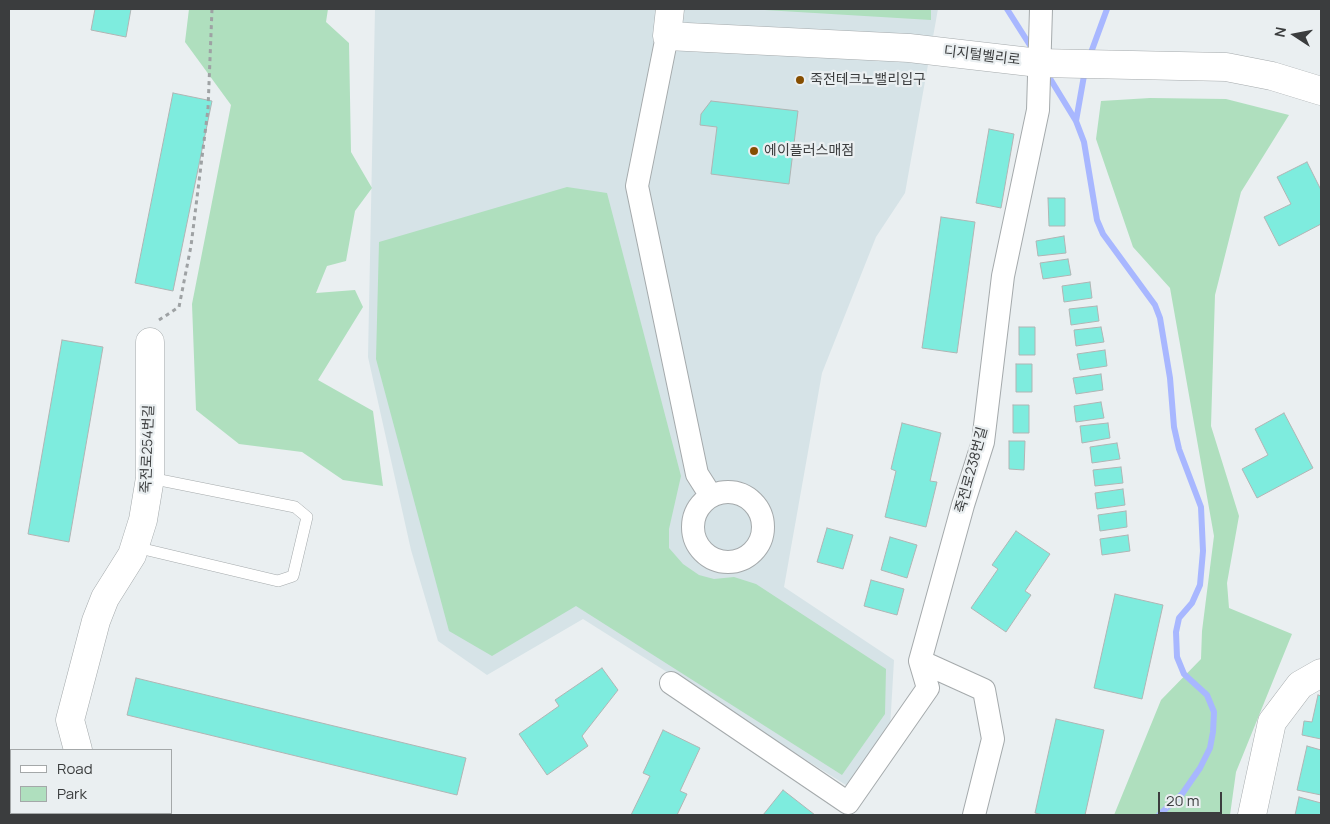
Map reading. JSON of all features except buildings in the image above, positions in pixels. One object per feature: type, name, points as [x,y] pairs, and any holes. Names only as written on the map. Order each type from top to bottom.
[{"type":"street","points":[[670,9],[636,186],[696,474],[711,496]]},
{"type":"street","name":"죽전로238번길","points":[[920,661],[963,505],[983,442],[1002,276],[1038,110],[1041,9]]},
{"type":"street","name":"디지털벨리로","points":[[666,36],[909,48],[1039,61],[1226,66],[1272,76],[1321,92]]},
{"type":"street","name":"죽전로254번길","points":[[78,749],[70,720],[96,621],[105,598],[132,555],[143,520],[150,478],[150,342]]},
{"type":"street","points":[[671,683],[848,803],[928,688],[920,661]]},
{"type":"street","points":[[920,661],[984,690],[993,739],[974,815]]},
{"type":"street","points":[[1252,815],[1272,722],[1300,685],[1321,673]]},
{"type":"lane","points":[[135,547],[278,580],[293,576],[307,517],[295,507],[150,478]]},
{"type":"path","points":[[150,342],[156,323],[179,307],[191,246],[208,109],[212,9]]},
{"type":"shaded area","points":[[375,9],[938,9],[905,193],[876,237],[822,373],[784,587],[894,660],[890,729],[849,787],[583,619],[487,675],[438,641],[411,550],[368,357]]},
{"type":"green space","points":[[189,9],[328,9],[326,22],[349,43],[351,152],[372,188],[355,211],[346,261],[327,266],[316,293],[355,290],[363,307],[318,380],[373,411],[383,486],[343,480],[302,452],[239,444],[196,410],[192,304],[231,105],[185,42]]},
{"type":"green space","points":[[748,9],[931,9],[931,20]]},
{"type":"green space","points":[[1150,98],[1226,99],[1289,115],[1241,192],[1215,295],[1211,426],[1239,516],[1227,583],[1229,608],[1292,634],[1236,772],[1230,815],[1114,815],[1161,700],[1201,659],[1202,631],[1214,536],[1170,288],[1133,247],[1096,139],[1101,101]]},
{"type":"green space","points":[[567,187],[607,193],[681,476],[669,529],[669,548],[683,564],[699,575],[714,579],[734,577],[756,584],[886,669],[885,714],[842,775],[576,606],[492,656],[449,631],[376,359],[379,242]]},
{"type":"waterway","points":[[1007,9],[1033,50]]},
{"type":"waterway","points":[[1089,58],[1107,9]]},
{"type":"waterway","points":[[1076,121],[1085,70]]},
{"type":"waterway","points":[[1046,72],[1076,121],[1084,142],[1097,220],[1103,234],[1155,305],[1160,318],[1170,378],[1174,427],[1179,449],[1201,507],[1203,551],[1200,585],[1192,603],[1179,618],[1176,632],[1177,657],[1184,674],[1207,695],[1214,712],[1213,732],[1210,748],[1200,768],[1182,794],[1159,815]]},
{"type":"place","name":"죽전테크노밸리입구","points":[[800,80]]},
{"type":"place","name":"에이플러스매점","points":[[754,151]]}]
